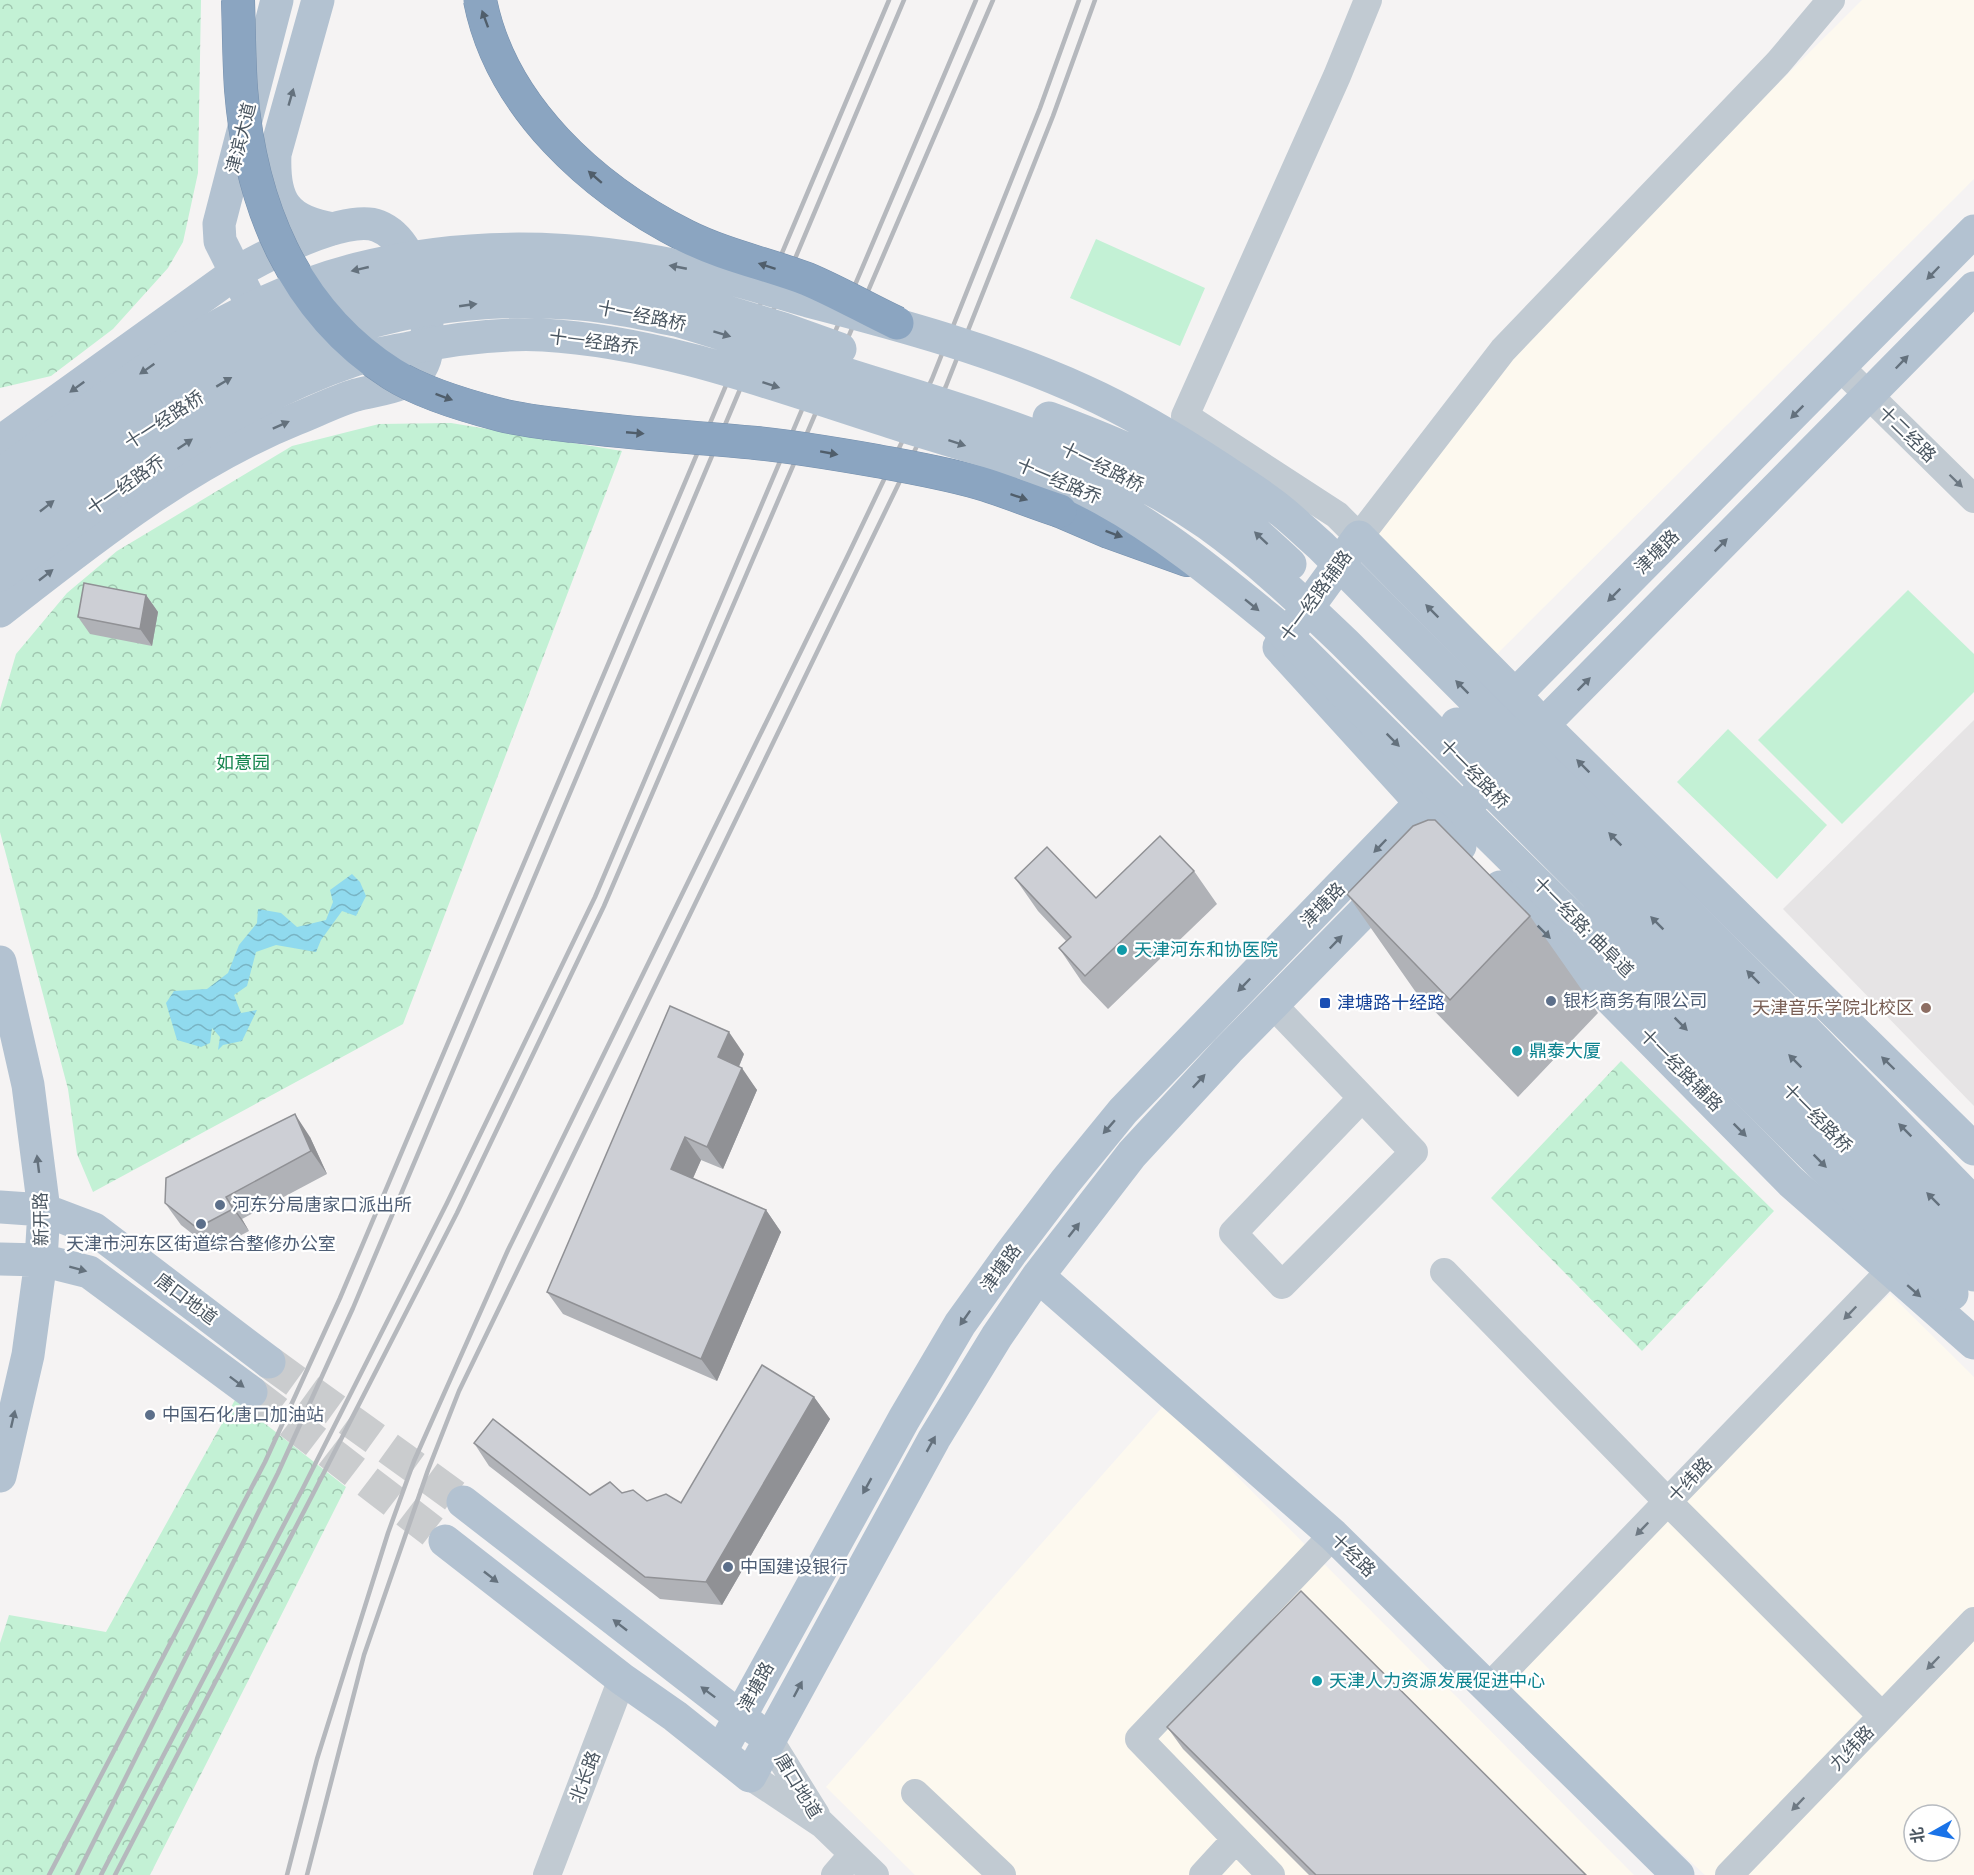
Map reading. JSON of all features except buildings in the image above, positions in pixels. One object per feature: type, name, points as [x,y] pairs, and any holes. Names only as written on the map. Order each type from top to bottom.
[{"type":"highway","points":[[238,0],[241,90],[249,149],[270,224],[291,268],[318,308],[355,346],[394,375],[437,395],[503,416],[618,432],[757,443],[914,468],[984,485],[1060,511],[1109,532],[1207,568]]},
{"type":"highway","points":[[480,0],[498,55],[517,89],[560,146],[602,184],[687,237],[807,279],[897,323]]},
{"type":"main road","name":"津滨大道","points":[[234,274],[220,241],[219,224],[277,0]]},
{"type":"main road","name":"津滨大道","points":[[318,0],[275,154],[274,176],[278,193],[286,209],[298,219],[312,226],[333,229]]},
{"type":"main road","points":[[175,315],[190,301],[204,279],[219,224]]},
{"type":"main road","points":[[0,442],[234,274],[293,243],[333,229],[360,224],[376,225],[389,232],[401,244],[414,269],[422,300],[428,352],[422,367],[413,376],[396,386],[355,396],[277,426],[222,456],[139,506],[0,611]]},
{"type":"main road","name":"津塘路","points":[[721,1751],[904,1419],[960,1324],[1011,1252],[1093,1145],[1130,1103],[1421,804],[1515,695],[1974,231]]},
{"type":"main road","points":[[0,475],[148,368],[200,334],[250,308],[301,287],[357,269],[453,251],[539,249],[593,252],[632,258],[721,276],[897,323],[1023,366],[1085,392],[1150,424],[1271,503],[1321,546],[1814,1039],[1974,1203]]},
{"type":"main road","points":[[234,274],[314,411]]},
{"type":"main road","name":"十一经路桥","points":[[0,507],[179,379],[243,343],[306,317],[361,300],[414,287],[470,279],[558,279],[607,283],[657,291],[784,329],[862,357],[1016,405],[1085,431],[1167,470],[1205,492],[1244,522],[1378,645],[1974,1240]]},
{"type":"main road","name":"津塘路","points":[[750,1776],[934,1439],[997,1336],[1038,1276],[1132,1154],[1543,725],[1974,288]]},
{"type":"main road","name":"十一经路桥","points":[[0,541],[130,442],[185,405],[242,372],[288,350],[337,331],[409,313],[484,302],[568,303],[632,311],[676,320],[1008,425],[1072,450],[1160,495],[1208,524],[1292,592],[1345,643],[1967,1294]]},
{"type":"main road","name":"十一经路乔","points":[[0,575],[130,481],[207,430],[300,380],[358,359],[430,344],[487,336],[540,335],[596,340],[656,350],[1003,458],[1064,480],[1100,497],[1149,526],[1207,568]]},
{"type":"main road","name":"十一经路辅路","points":[[1974,1149],[1718,900],[1359,537],[1279,647],[1444,830],[1791,1182],[1974,1343]]},
{"type":"main road","name":"十一经路; 曲阜道","points":[[1207,568],[1274,623],[1967,1294]]},
{"type":"main road","name":"新开路","points":[[0,962],[28,1084],[44,1210],[41,1260],[28,1355],[0,1476]]},
{"type":"main road","name":"唐口地道","points":[[0,1207],[44,1210],[94,1229],[269,1362]]},
{"type":"main road","name":"唐口地道","points":[[0,1259],[41,1260],[89,1272],[251,1392]]},
{"type":"main road","name":"十经路","points":[[1038,1276],[1333,1535],[1678,1875]]},
{"type":"main road","name":"唐口地道","points":[[463,1502],[770,1741]]},
{"type":"main road","name":"唐口地道","points":[[445,1541],[622,1678],[721,1751],[750,1776]]},
{"type":"street","points":[[1368,0],[1337,76],[1185,416],[1337,515],[1359,537],[1503,350],[1778,63],[1831,0]]},
{"type":"street","name":"十二经路","points":[[1841,368],[1974,499]]},
{"type":"street","points":[[1274,1006],[1414,1152],[1282,1285],[1233,1233],[1362,1098]]},
{"type":"street","name":"十经路","points":[[1011,1252],[1038,1276]]},
{"type":"street","name":"十纬路","points":[[1488,1688],[1890,1270]]},
{"type":"street","points":[[1444,1272],[1668,1502],[1882,1716]]},
{"type":"street","points":[[1271,1875],[1139,1739],[1333,1535]]},
{"type":"street","name":"九纬路","points":[[1729,1875],[1974,1621]]},
{"type":"street","name":"北长路","points":[[547,1875],[622,1678]]},
{"type":"street","name":"唐口地道","points":[[770,1741],[822,1824]]},
{"type":"street","name":"唐口地道","points":[[750,1776],[822,1824]]},
{"type":"street","points":[[915,1793],[1002,1875]]},
{"type":"street","points":[[822,1824],[844,1865],[875,1875]]},
{"type":"street","points":[[1203,1875],[1236,1839]]},
{"type":"shaded area","points":[[1862,0],[1974,0],[1974,179],[1496,655],[1357,521],[1507,354]]},
{"type":"shaded area","name":"天津音乐学院北校区","points":[[1974,720],[1974,1106],[1783,909]]},
{"type":"shaded area","points":[[1890,1294],[1974,1377],[1974,1875],[1705,1875],[1488,1674]]},
{"type":"shaded area","points":[[1165,1404],[1634,1875],[915,1875],[826,1787]]},
{"type":"green space","points":[[0,0],[201,0],[198,173],[183,242],[168,268],[113,329],[51,376],[0,388]]},
{"type":"green space","points":[[1096,239],[1205,288],[1180,346],[1070,298]]},
{"type":"green space","name":"如意园","points":[[451,423],[622,451],[403,1024],[93,1192],[77,1154],[68,1089],[0,832],[0,709],[16,654],[67,593],[117,551],[292,446],[379,424]]},
{"type":"green space","points":[[1908,590],[1974,654],[1974,692],[1842,824],[1758,740]]},
{"type":"green space","points":[[1728,729],[1827,825],[1777,879],[1677,782]]},
{"type":"green space","points":[[1621,1061],[1774,1211],[1642,1351],[1491,1198]]},
{"type":"green space","points":[[235,1400],[346,1487],[150,1875],[0,1875],[0,1643],[9,1615],[106,1632]]},
{"type":"water","points":[[352,874],[360,882],[366,896],[356,916],[342,911],[321,940],[316,952],[276,945],[256,952],[247,986],[234,995],[241,1013],[257,1010],[242,1041],[223,1045],[218,1050],[220,1037],[212,1028],[210,1043],[201,1047],[177,1040],[166,1003],[174,991],[207,989],[228,973],[239,945],[257,923],[258,909],[281,913],[297,927],[326,920],[333,902],[330,890]]},
{"type":"tunnel","points":[[269,1362],[463,1502]]},
{"type":"tunnel","points":[[251,1392],[445,1541]]},
{"type":"railway","points":[[49,1875],[265,1462],[340,1298],[889,0]]},
{"type":"railway","points":[[77,1875],[278,1473],[353,1308],[904,0]]},
{"type":"railway","points":[[101,1875],[302,1490],[447,1203],[595,897],[976,0]]},
{"type":"railway","points":[[115,1875],[457,1213],[604,906],[993,0]]},
{"type":"railway","points":[[287,1875],[317,1759],[388,1533],[414,1461],[508,1250],[932,379],[1040,108],[1079,0]]},
{"type":"railway","points":[[307,1875],[364,1655],[428,1470],[459,1391],[946,386],[1053,116],[1095,0]]},
{"type":"place","name":"天津河东和协医院","points":[[1122,950]]},
{"type":"place","name":"银杉商务有限公司","points":[[1551,1001]]},
{"type":"place","name":"津塘路十经路","points":[[1325,1003]]},
{"type":"place","name":"天津音乐学院北校区","points":[[1926,1008]]},
{"type":"place","name":"鼎泰大厦","points":[[1517,1051]]},
{"type":"place","name":"河东分局唐家口派出所","points":[[220,1205]]},
{"type":"place","name":"天津市河东区街道综合整修办公室","points":[[201,1224]]},
{"type":"place","name":"中国石化唐口加油站","points":[[150,1415]]},
{"type":"place","name":"中国建设银行","points":[[728,1567]]},
{"type":"place","name":"天津人力资源发展促进中心","points":[[1317,1681]]}]
